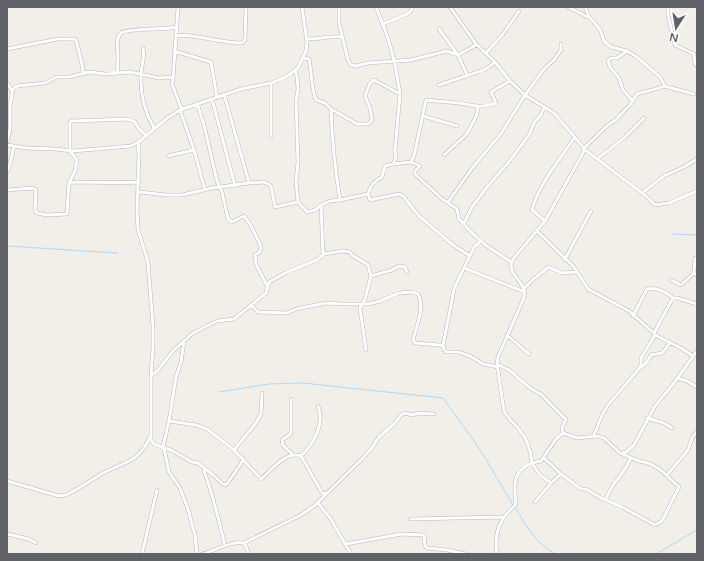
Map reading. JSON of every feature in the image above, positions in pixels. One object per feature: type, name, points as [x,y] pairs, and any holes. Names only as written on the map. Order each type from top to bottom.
[{"type":"street","points":[[178,7],[172,84],[194,150],[205,190]]},
{"type":"street","points":[[176,36],[183,34],[208,40],[242,43],[244,40],[246,7]]},
{"type":"street","points":[[173,79],[170,77],[159,78],[130,72],[106,74],[89,72],[69,77],[57,77],[44,83],[14,87],[12,91],[10,129],[7,144],[27,148],[70,151],[131,146],[181,110],[224,94],[271,83],[286,77],[298,68],[306,51],[302,7]]},
{"type":"street","points":[[339,7],[342,37],[348,60],[351,65],[356,66],[368,63],[411,60],[447,51],[458,55],[476,45]]},
{"type":"street","points":[[376,7],[383,24],[394,61],[400,94],[395,151],[396,158],[393,164]]},
{"type":"street","points":[[383,24],[407,14],[411,11],[412,7]]},
{"type":"street","points":[[450,7],[476,45],[495,62],[510,81],[525,96],[554,113],[584,148],[642,193],[655,205],[669,203],[697,191]]},
{"type":"street","points":[[568,7],[590,18]]},
{"type":"street","points":[[585,7],[590,18],[600,29],[604,41],[611,47],[627,51],[637,57],[660,77],[666,86]]},
{"type":"street","points":[[668,7],[668,15],[675,45],[695,54],[695,64],[697,66]]},
{"type":"street","points":[[486,53],[503,34],[519,11]]},
{"type":"street","points":[[118,73],[118,43],[121,33],[124,31],[177,27]]},
{"type":"street","points":[[439,29],[458,55],[467,75]]},
{"type":"street","points":[[306,39],[318,39],[334,36],[342,37]]},
{"type":"street","points":[[7,49],[58,39],[74,39],[76,40],[83,73]]},
{"type":"street","points":[[448,202],[473,167],[500,135],[544,69],[554,60],[561,50],[561,44]]},
{"type":"street","points":[[143,48],[145,58],[141,74],[142,100],[148,118],[154,128]]},
{"type":"street","points":[[174,51],[212,62],[217,97]]},
{"type":"street","points":[[627,51],[617,58],[611,58],[608,61],[610,67],[619,78],[623,90],[632,100]]},
{"type":"street","points":[[303,58],[309,59],[313,93],[316,100],[325,103],[331,109],[357,124],[368,124],[372,120],[370,108],[365,96],[370,83],[374,80],[400,94]]},
{"type":"street","points":[[439,85],[482,71],[490,67],[495,62]]},
{"type":"street","points":[[295,71],[298,89],[296,102],[298,162],[296,182],[298,202],[307,212],[315,210],[321,205],[330,201],[368,194]]},
{"type":"street","points":[[410,162],[414,156],[426,100],[478,107],[488,106],[496,103],[491,92],[510,81]]},
{"type":"street","points":[[7,83],[12,91]]},
{"type":"street","points":[[271,83],[271,136]]},
{"type":"street","points":[[524,290],[510,268],[511,262],[545,221],[584,148],[617,119],[630,105],[637,94],[653,91],[666,86],[694,94]]},
{"type":"street","points":[[224,94],[249,183]]},
{"type":"street","points":[[212,99],[235,186]]},
{"type":"street","points":[[198,103],[215,174],[229,221],[232,222],[244,216],[246,218],[261,246],[260,252],[256,256],[256,264],[267,286]]},
{"type":"street","points":[[444,155],[466,135],[476,117],[478,107]]},
{"type":"street","points":[[464,223],[472,207],[486,187],[508,164],[529,135],[534,123],[541,115],[544,107]]},
{"type":"street","points":[[331,109],[332,137],[335,151],[340,200]]},
{"type":"street","points":[[423,116],[457,126]]},
{"type":"street","points":[[597,159],[624,138],[644,118]]},
{"type":"street","points":[[7,190],[33,188],[36,190],[36,213],[47,215],[64,215],[67,213],[68,187],[78,160],[70,151],[70,122],[104,119],[128,119],[135,122],[139,129],[146,135]]},
{"type":"street","points":[[545,221],[532,210],[534,203],[541,187],[575,136]]},
{"type":"street","points":[[138,142],[138,230],[148,262],[152,299],[153,348],[151,376],[151,437],[154,444],[172,450],[184,459],[198,463],[224,485],[227,484],[242,462],[243,458]]},
{"type":"street","points":[[7,172],[14,146]]},
{"type":"street","points":[[168,156],[194,150]]},
{"type":"street","points":[[642,193],[664,176],[697,159]]},
{"type":"street","points":[[470,256],[453,245],[419,216],[402,196],[398,194],[370,200],[368,194],[370,186],[375,180],[382,177],[385,166],[410,162],[420,166],[415,171],[415,174],[441,198],[458,209],[459,219],[481,241],[511,262]]},
{"type":"street","points":[[70,182],[139,182]]},
{"type":"street","points":[[139,192],[182,195],[220,187],[264,182],[271,186],[274,207],[298,202]]},
{"type":"street","points":[[321,205],[323,254]]},
{"type":"street","points":[[565,260],[591,211]]},
{"type":"street","points":[[537,231],[565,260],[574,267],[590,291],[629,311],[655,334],[693,356]]},
{"type":"street","points":[[481,241],[474,247],[454,289],[443,346],[444,349],[446,352],[458,352],[470,356],[484,364],[497,365],[509,370],[530,388],[542,395],[566,419],[562,428],[563,433]]},
{"type":"street","points":[[151,376],[184,340],[200,329],[217,321],[234,319],[266,293],[269,282],[287,272],[317,260],[323,254],[343,251],[350,252],[368,266],[371,276],[365,299],[360,308],[366,350]]},
{"type":"street","points":[[670,280],[681,285],[695,274],[695,258]]},
{"type":"street","points":[[371,276],[392,270],[399,266],[405,268],[407,272]]},
{"type":"street","points":[[551,482],[540,475],[532,463],[530,446],[519,429],[505,414],[497,365],[499,353],[523,300],[524,290],[529,284],[535,278],[543,274],[548,267],[562,273],[576,272]]},
{"type":"street","points":[[464,268],[524,290]]},
{"type":"street","points":[[633,316],[647,289],[651,288],[664,292],[673,298],[697,304]]},
{"type":"street","points":[[251,305],[258,312],[284,313],[331,302],[362,304],[380,301],[399,294],[413,292],[420,296],[421,305],[413,341],[434,343],[443,346]]},
{"type":"street","points":[[638,370],[641,365],[641,358],[673,298]]},
{"type":"street","points":[[507,335],[529,354]]},
{"type":"street","points":[[184,340],[164,447],[168,472],[180,488],[190,512],[191,521],[196,535],[197,554]]},
{"type":"street","points":[[594,436],[602,415],[608,405],[638,370],[647,362],[651,355],[662,353],[670,343]]},
{"type":"street","points":[[622,453],[626,452],[634,445],[647,418],[659,400],[697,351]]},
{"type":"street","points":[[677,378],[687,381],[697,387]]},
{"type":"street","points":[[234,450],[261,414],[262,393]]},
{"type":"street","points":[[291,399],[291,433],[282,440],[283,445],[293,455]]},
{"type":"street","points":[[301,456],[310,447],[318,430],[320,419],[318,406]]},
{"type":"street","points":[[202,554],[240,542],[244,543],[301,515],[318,503],[363,458],[379,437],[395,423],[402,414],[434,414]]},
{"type":"street","points":[[647,418],[664,423],[672,428]]},
{"type":"street","points":[[169,421],[207,428],[243,458],[261,479],[284,459],[293,455],[301,456]]},
{"type":"street","points":[[667,475],[688,450],[692,438],[697,431]]},
{"type":"street","points":[[544,458],[561,474],[581,488],[622,507],[655,525],[662,521],[679,487],[667,475],[651,464],[618,452],[604,438],[594,436],[577,438],[563,433]]},
{"type":"street","points":[[496,554],[496,538],[503,518],[516,504],[515,494],[517,476],[524,466],[544,458],[556,439],[563,433]]},
{"type":"street","points":[[7,482],[59,496],[66,496],[104,473],[123,465],[139,455],[151,437]]},
{"type":"street","points":[[301,456],[323,494],[327,493]]},
{"type":"street","points":[[605,500],[613,485],[626,469],[631,458]]},
{"type":"street","points":[[205,468],[204,471],[215,502],[225,546]]},
{"type":"street","points":[[535,502],[551,482],[561,474]]},
{"type":"street","points":[[142,554],[157,490]]},
{"type":"street","points":[[318,503],[330,518],[351,554]]},
{"type":"street","points":[[411,519],[503,518]]},
{"type":"street","points":[[7,534],[29,539],[36,543]]},
{"type":"street","points":[[346,544],[402,534],[424,535],[425,546],[427,548],[466,554]]},
{"type":"street","points":[[244,543],[249,554]]},
{"type":"waterway","points":[[673,234],[697,235]]},
{"type":"waterway","points":[[7,246],[117,253]]},
{"type":"waterway","points":[[219,392],[269,384],[303,383],[443,398],[481,451],[513,505]]},
{"type":"waterway","points":[[515,507],[527,527],[537,539],[555,554]]},
{"type":"waterway","points":[[656,554],[697,530]]}]
